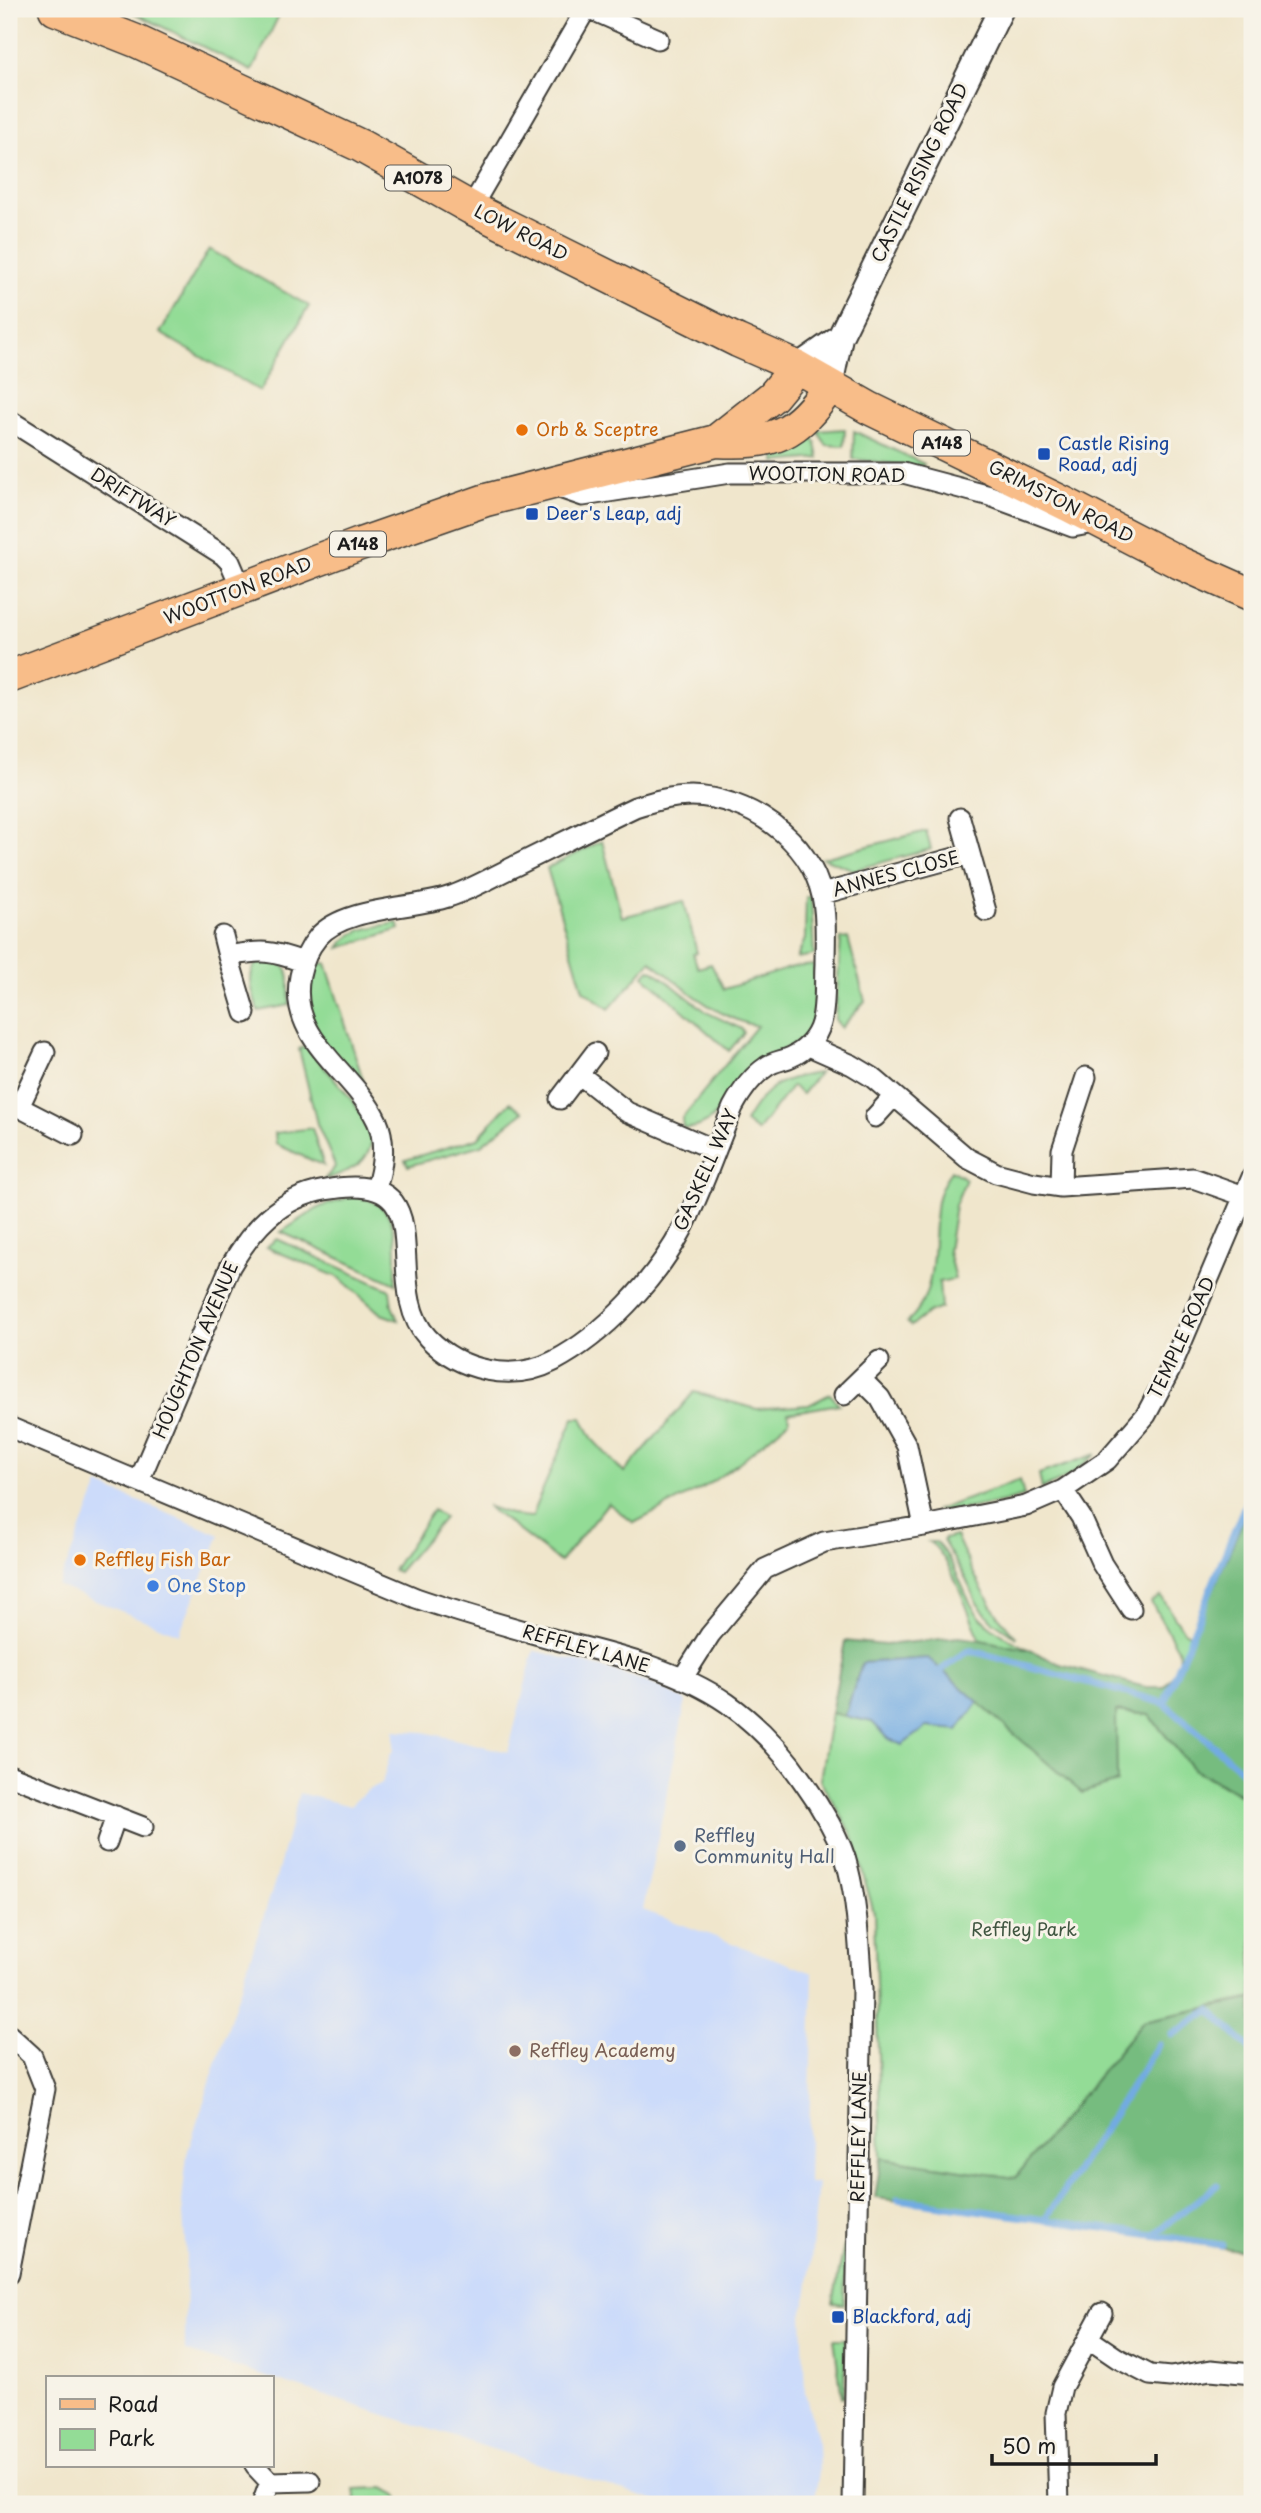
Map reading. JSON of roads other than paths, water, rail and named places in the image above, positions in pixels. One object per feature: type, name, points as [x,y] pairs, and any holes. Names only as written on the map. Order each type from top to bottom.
[{"type":"main road","name":"LOW ROAD","points":[[55,9],[136,41],[362,146],[471,208],[738,341],[797,367]]},
{"type":"main road","name":"GRIMSTON ROAD","points":[[797,367],[869,408],[1180,563],[1252,595]]},
{"type":"main road","name":"WOOTTON ROAD","points":[[716,441],[773,397],[797,367]]},
{"type":"main road","name":"WOOTTON ROAD","points":[[9,677],[360,544],[486,500],[716,441],[751,443],[785,434],[812,412],[830,386]]},
{"type":"street","points":[[471,208],[588,9],[658,39]]},
{"type":"street","name":"CASTLE RISING ROAD","points":[[830,386],[840,337],[1001,9]]},
{"type":"street","name":"CASTLE RISING ROAD","points":[[797,367],[840,337]]},
{"type":"street","name":"DRIFTWAY","points":[[9,420],[223,555],[230,562],[242,590]]},
{"type":"street","name":"WOOTTON ROAD","points":[[550,484],[583,496],[730,473],[903,473],[990,496],[1073,527],[1100,522]]},
{"type":"street","points":[[376,1188],[381,1175],[383,1140],[376,1120],[312,1038],[299,1007],[298,985],[303,962],[319,935],[338,923],[361,914],[448,897],[635,807],[667,797],[693,796],[718,799],[745,808],[771,823],[791,840],[809,865],[822,894],[826,926],[821,1024],[809,1046],[872,1077],[967,1157],[996,1173],[1061,1187],[1193,1178],[1244,1196]]},
{"type":"street","name":"ANNES CLOSE","points":[[960,818],[986,911]]},
{"type":"street","name":"ANNES CLOSE","points":[[822,894],[969,854]]},
{"type":"street","points":[[223,936],[245,1013]]},
{"type":"street","points":[[228,956],[267,951],[303,962]]},
{"type":"street","name":"GASKELL WAY","points":[[376,1188],[396,1204],[404,1226],[409,1293],[415,1316],[426,1336],[442,1351],[460,1362],[483,1370],[507,1373],[554,1362],[614,1317],[662,1263],[682,1229],[733,1107],[743,1090],[768,1065],[792,1057],[809,1046]]},
{"type":"street","points":[[46,1052],[14,1105],[73,1135]]},
{"type":"street","points":[[560,1099],[595,1053]]},
{"type":"street","points":[[580,1075],[627,1112],[715,1150]]},
{"type":"street","points":[[1061,1187],[1062,1150],[1086,1077]]},
{"type":"street","points":[[875,1117],[894,1096]]},
{"type":"street","name":"TEMPLE ROAD","points":[[682,1679],[710,1635],[765,1569],[824,1542],[1026,1506],[1063,1490],[1107,1460],[1146,1415],[1170,1370],[1252,1177]]},
{"type":"street","name":"HOUGHTON AVENUE","points":[[139,1481],[230,1267],[258,1225],[287,1204],[309,1194],[354,1185],[376,1188]]},
{"type":"street","points":[[844,1395],[879,1361]]},
{"type":"street","points":[[861,1378],[880,1398],[907,1446],[924,1526]]},
{"type":"street","name":"REFFLEY LANE","points":[[9,1427],[416,1598],[463,1615],[637,1661],[682,1679],[726,1703],[762,1731],[790,1762],[817,1801],[848,1866],[857,1926],[862,1989],[853,2504]]},
{"type":"street","points":[[1063,1490],[1081,1517],[1102,1564],[1131,1609]]},
{"type":"street","points":[[9,1775],[144,1827]]},
{"type":"street","points":[[107,1842],[116,1816]]},
{"type":"street","points":[[9,2035],[32,2056],[45,2089],[9,2273]]},
{"type":"street","points":[[1059,2504],[1056,2413],[1062,2387],[1102,2314]]},
{"type":"street","points":[[1090,2339],[1116,2358],[1150,2375],[1170,2377],[1211,2370],[1252,2374]]},
{"type":"street","points":[[257,2468],[270,2482],[310,2481]]},
{"type":"street","points":[[262,2504],[270,2482]]},
{"type":"water","points":[[928,1658],[978,1702],[958,1730],[927,1727],[902,1745],[889,1739],[872,1722],[845,1716],[862,1663]]},
{"type":"waterway","points":[[1164,1703],[1252,1488]]},
{"type":"waterway","points":[[941,1670],[969,1650],[1164,1703],[1252,1779]]},
{"type":"waterway","points":[[1172,2035],[1210,2010],[1252,2051]]},
{"type":"waterway","points":[[1045,2220],[1159,2044]]},
{"type":"waterway","points":[[898,2199],[1153,2235],[1217,2185]]},
{"type":"waterway","points":[[1153,2235],[1222,2245]]},
{"type":"place","name":"Orb & Sceptre","points":[[522,430]]},
{"type":"place","name":"Castle Rising Road, adj","points":[[1044,454]]},
{"type":"place","name":"Deer's Leap, adj","points":[[532,514]]},
{"type":"place","name":"Reffley Fish Bar","points":[[80,1560]]},
{"type":"place","name":"One Stop","points":[[153,1586]]},
{"type":"place","name":"Reffley Community Hall","points":[[680,1846]]},
{"type":"place","name":"Reffley Academy","points":[[515,2051]]},
{"type":"place","name":"Blackford, adj","points":[[838,2317]]},
{"type":"park label","name":"Reffley Park","points":[[1024,1930]]}]
